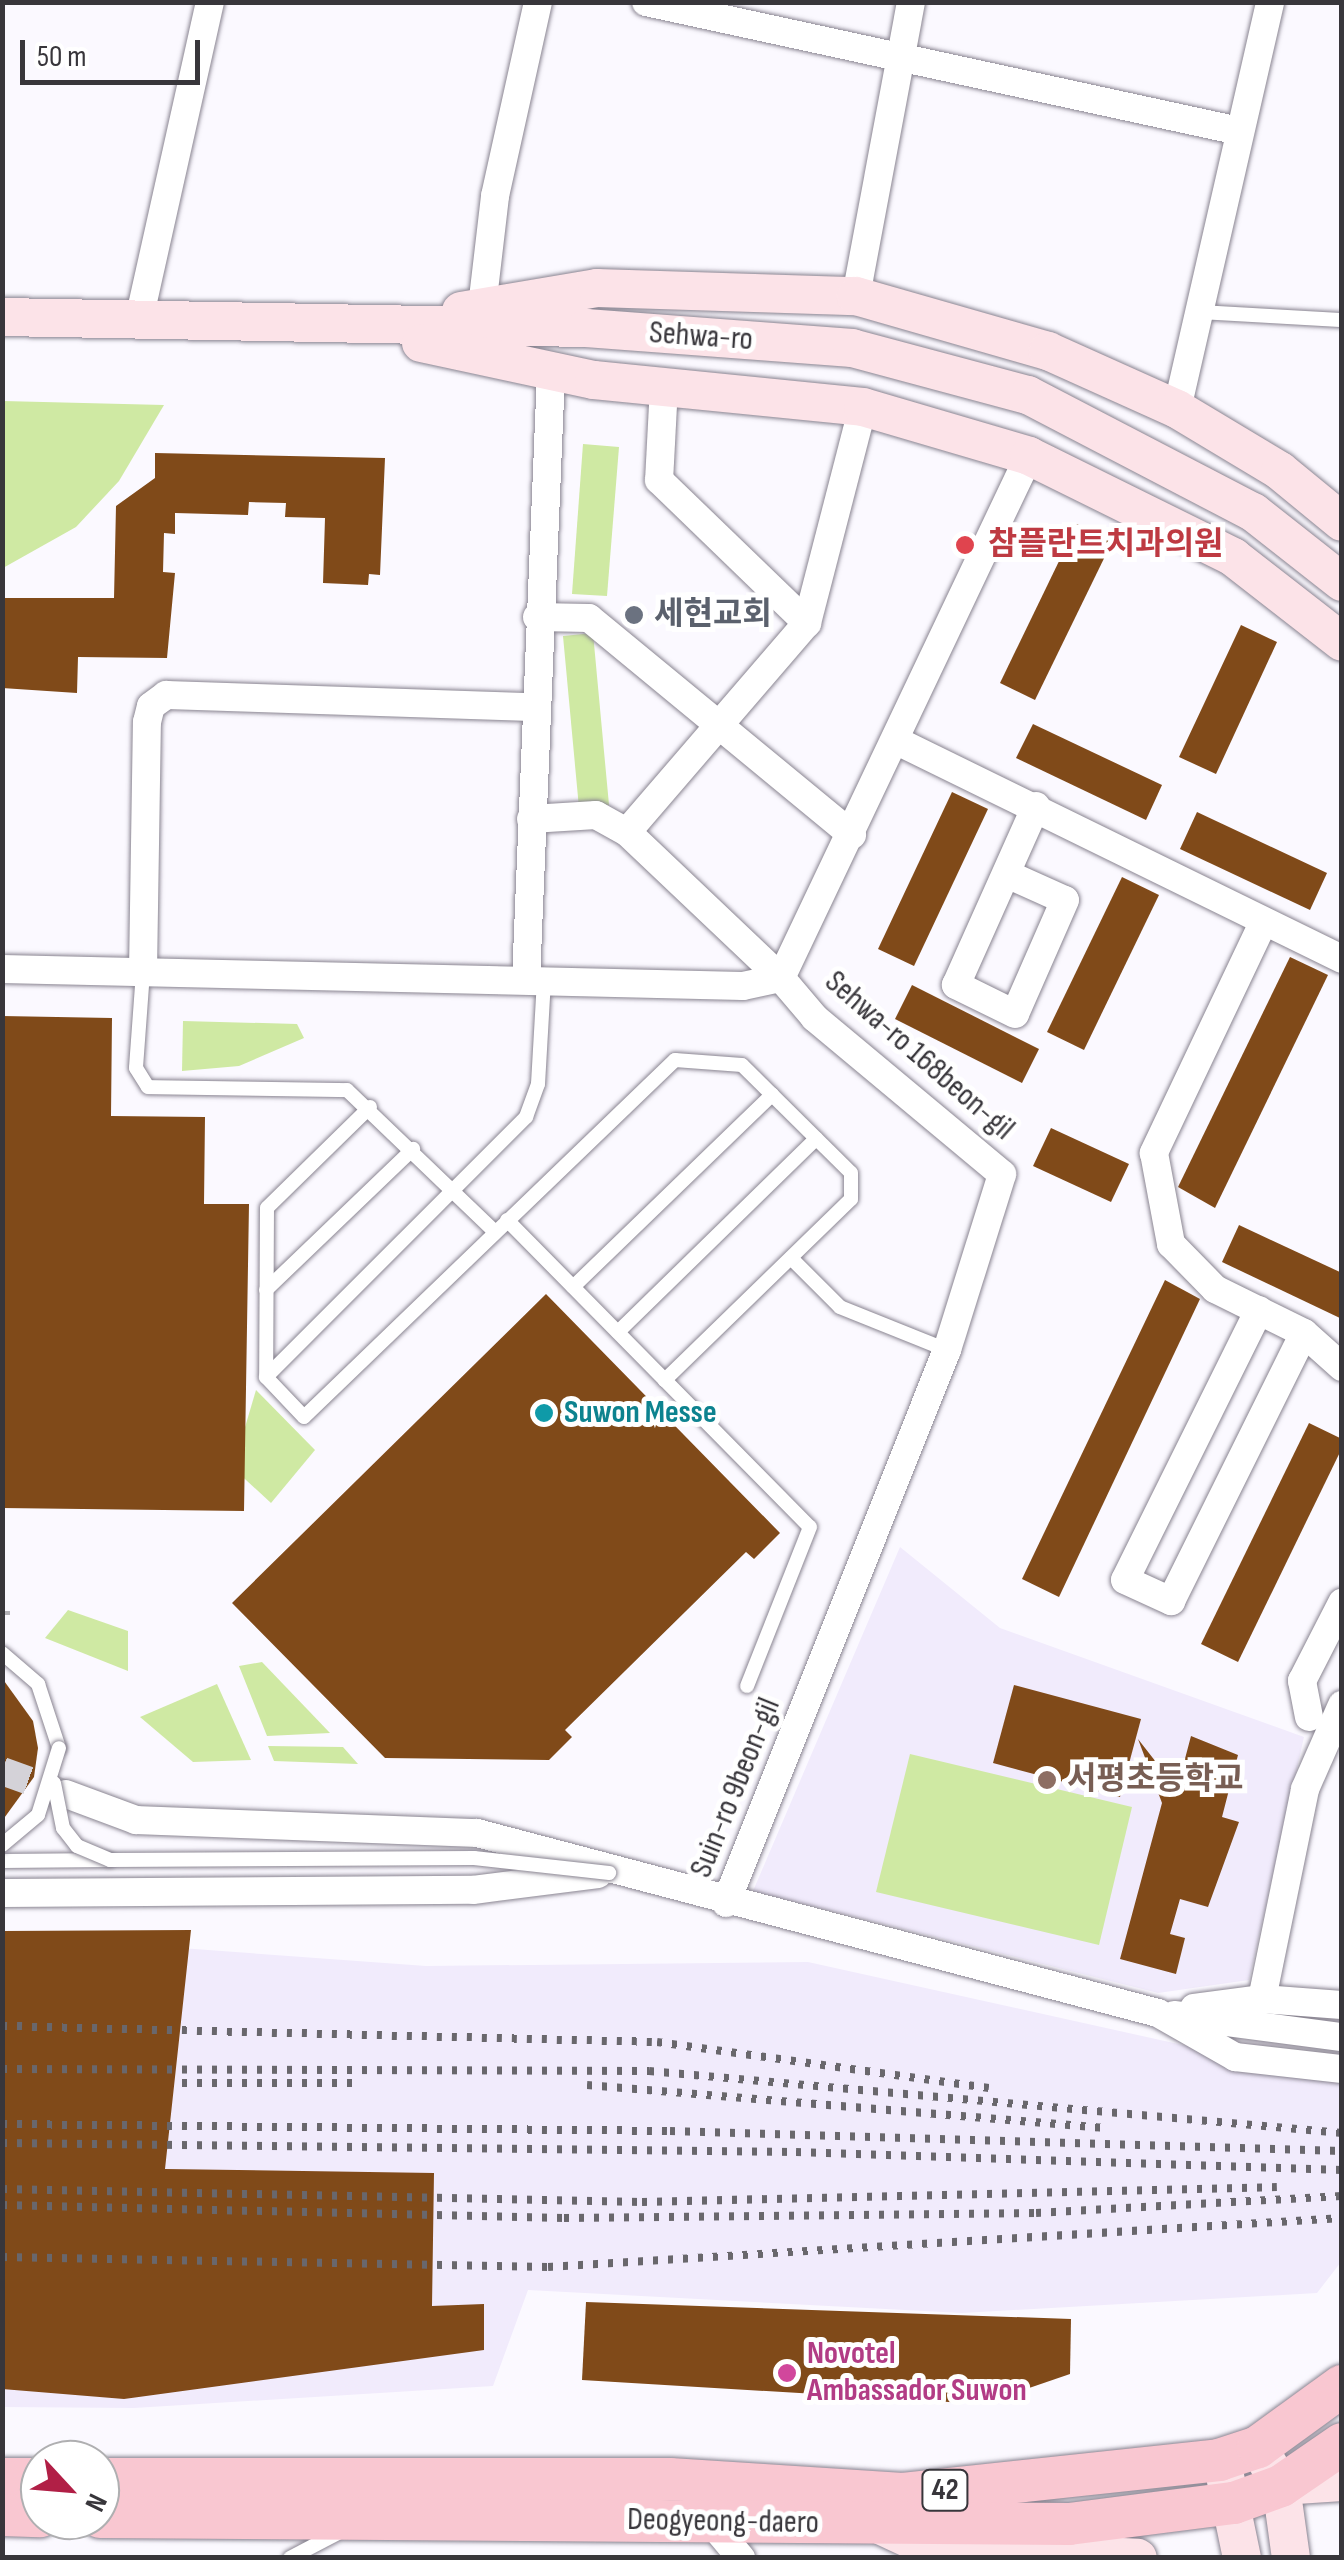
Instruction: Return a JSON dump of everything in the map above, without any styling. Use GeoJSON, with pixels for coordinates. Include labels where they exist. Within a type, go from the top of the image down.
{"type":"FeatureCollection","features":[{"type":"Feature","properties":{"kind":"main road"},"geometry":{"type":"LineString","coordinates":[[356,328],[597,288],[856,296],[1048,350],[1176,409],[1280,471],[1342,522]]}},
{"type":"Feature","properties":{"kind":"main road","name":"Sehwa-ro"},"geometry":{"type":"LineString","coordinates":[[2,317],[138,324],[586,328],[852,348],[1028,395],[1254,512],[1342,582]]}},
{"type":"Feature","properties":{"kind":"main road"},"geometry":{"type":"LineString","coordinates":[[356,328],[551,372],[863,407],[1029,456],[1233,556],[1342,642]]}},
{"type":"Feature","properties":{"kind":"main road","name":"42"},"geometry":{"type":"LineString","coordinates":[[1238,2454],[1323,2426],[1342,2386]]}},
{"type":"Feature","properties":{"kind":"main road","name":"42"},"geometry":{"type":"LineString","coordinates":[[1281,2486],[1342,2444]]}},
{"type":"Feature","properties":{"kind":"main road"},"geometry":{"type":"LineString","coordinates":[[1238,2454],[1281,2486],[1291,2558]]}},
{"type":"Feature","properties":{"kind":"main road"},"geometry":{"type":"LineString","coordinates":[[1238,2454],[1234,2503],[1242,2558]]}},
{"type":"Feature","properties":{"kind":"main road","name":"Deogyeong-daero"},"geometry":{"type":"LineString","coordinates":[[120,2486],[213,2519],[670,2479],[904,2494],[1238,2454]]}},
{"type":"Feature","properties":{"kind":"main road","name":"Deogyeong-daero"},"geometry":{"type":"LineString","coordinates":[[120,2517],[1069,2524],[1234,2503],[1281,2486],[1342,2482]]}},
{"type":"Feature","properties":{"kind":"main road"},"geometry":{"type":"LineString","coordinates":[[880,2525],[929,2548],[1138,2558]]}},
{"type":"Feature","properties":{"kind":"street"},"geometry":{"type":"LineString","coordinates":[[138,324],[210,2]]}},
{"type":"Feature","properties":{"kind":"street"},"geometry":{"type":"LineString","coordinates":[[482,307],[495,196],[538,2]]}},
{"type":"Feature","properties":{"kind":"street"},"geometry":{"type":"LineString","coordinates":[[646,2],[1239,132]]}},
{"type":"Feature","properties":{"kind":"street"},"geometry":{"type":"LineString","coordinates":[[856,296],[912,2]]}},
{"type":"Feature","properties":{"kind":"street"},"geometry":{"type":"LineString","coordinates":[[1176,409],[1270,2]]}},
{"type":"Feature","properties":{"kind":"street"},"geometry":{"type":"LineString","coordinates":[[535,980],[533,707],[551,372]]}},
{"type":"Feature","properties":{"kind":"street"},"geometry":{"type":"LineString","coordinates":[[664,386],[659,480],[807,623]]}},
{"type":"Feature","properties":{"kind":"street"},"geometry":{"type":"LineString","coordinates":[[626,832],[807,623],[863,407]]}},
{"type":"Feature","properties":{"kind":"street","name":"Sehwa-ro 168beon-gil"},"geometry":{"type":"LineString","coordinates":[[886,1509],[947,1350],[1002,1174],[814,1018],[781,978],[1029,456]]}},
{"type":"Feature","properties":{"kind":"street"},"geometry":{"type":"LineString","coordinates":[[537,617],[589,618],[722,722],[852,835]]}},
{"type":"Feature","properties":{"kind":"street"},"geometry":{"type":"LineString","coordinates":[[143,972],[147,722],[150,706],[166,695],[533,707]]}},
{"type":"Feature","properties":{"kind":"street"},"geometry":{"type":"LineString","coordinates":[[896,742],[1036,806],[1342,960]]}},
{"type":"Feature","properties":{"kind":"street"},"geometry":{"type":"LineString","coordinates":[[1008,875],[1065,900],[1015,1014],[956,985],[1036,806]]}},
{"type":"Feature","properties":{"kind":"street"},"geometry":{"type":"LineString","coordinates":[[532,819],[596,815],[626,832],[781,978]]}},
{"type":"Feature","properties":{"kind":"street"},"geometry":{"type":"LineString","coordinates":[[1262,923],[1154,1153],[1171,1244],[1215,1289],[1304,1333],[1342,1368]]}},
{"type":"Feature","properties":{"kind":"street"},"geometry":{"type":"LineString","coordinates":[[2,969],[743,986],[781,978]]}},
{"type":"Feature","properties":{"kind":"street"},"geometry":{"type":"LineString","coordinates":[[1260,1310],[1125,1580],[1171,1600],[1304,1333]]}},
{"type":"Feature","properties":{"kind":"street","name":"Suin-ro 9beon-gil"},"geometry":{"type":"LineString","coordinates":[[886,1509],[726,1904],[1158,2013],[1235,2057],[1342,2069]]}},
{"type":"Feature","properties":{"kind":"street"},"geometry":{"type":"LineString","coordinates":[[1310,1717],[1302,1681],[1342,1602]]}},
{"type":"Feature","properties":{"kind":"street"},"geometry":{"type":"LineString","coordinates":[[1262,2000],[1305,1788],[1342,1705]]}},
{"type":"Feature","properties":{"kind":"street"},"geometry":{"type":"LineString","coordinates":[[60,1789],[136,1820],[477,1833],[726,1904]]}},
{"type":"Feature","properties":{"kind":"street"},"geometry":{"type":"LineString","coordinates":[[473,1890],[491,1854],[477,1833]]}},
{"type":"Feature","properties":{"kind":"street"},"geometry":{"type":"LineString","coordinates":[[2,1893],[473,1890],[609,1872]]}},
{"type":"Feature","properties":{"kind":"street","name":"Suin-ro 9beon-gil"},"geometry":{"type":"LineString","coordinates":[[1158,2013],[1262,2000],[1342,2005]]}},
{"type":"Feature","properties":{"kind":"street"},"geometry":{"type":"LineString","coordinates":[[1158,2013],[1342,2037]]}},
{"type":"Feature","properties":{"kind":"street"},"geometry":{"type":"LineString","coordinates":[[709,2520],[741,2558]]}},
{"type":"Feature","properties":{"kind":"lane"},"geometry":{"type":"LineString","coordinates":[[1198,312],[1342,320]]}},
{"type":"Feature","properties":{"kind":"lane"},"geometry":{"type":"LineString","coordinates":[[143,972],[136,1068],[148,1087],[348,1090],[370,1106],[495,1232]]}},
{"type":"Feature","properties":{"kind":"lane"},"geometry":{"type":"LineString","coordinates":[[266,1377],[526,1117],[538,1084],[535,980]]}},
{"type":"Feature","properties":{"kind":"lane"},"geometry":{"type":"LineString","coordinates":[[370,1106],[267,1208],[266,1377],[304,1417],[675,1060],[742,1065],[850,1173],[851,1199],[666,1380]]}},
{"type":"Feature","properties":{"kind":"lane"},"geometry":{"type":"LineString","coordinates":[[573,1286],[772,1095]]}},
{"type":"Feature","properties":{"kind":"lane"},"geometry":{"type":"LineString","coordinates":[[618,1332],[816,1139]]}},
{"type":"Feature","properties":{"kind":"lane"},"geometry":{"type":"LineString","coordinates":[[266,1290],[412,1149]]}},
{"type":"Feature","properties":{"kind":"lane"},"geometry":{"type":"LineString","coordinates":[[507,1220],[810,1527],[747,1686]]}},
{"type":"Feature","properties":{"kind":"lane"},"geometry":{"type":"LineString","coordinates":[[791,1258],[840,1306],[947,1350]]}},
{"type":"Feature","properties":{"kind":"lane"},"geometry":{"type":"LineString","coordinates":[[2,1654],[38,1684],[54,1714],[64,1828],[78,1846],[110,1860]]}},
{"type":"Feature","properties":{"kind":"lane"},"geometry":{"type":"LineString","coordinates":[[2,1845],[38,1815],[60,1789]]}},
{"type":"Feature","properties":{"kind":"lane"},"geometry":{"type":"LineString","coordinates":[[2,1861],[474,1858],[609,1872]]}},
{"type":"Feature","properties":{"kind":"lane"},"geometry":{"type":"LineString","coordinates":[[290,2558],[376,2518]]}},
{"type":"Feature","properties":{"kind":"path"},"geometry":{"type":"LineString","coordinates":[[2,1613],[11,1613]]}},
{"type":"Feature","properties":{"kind":"shaded area","name":"서평초등학교"},"geometry":{"type":"Polygon","coordinates":[[[900,1547],[1000,1628],[1304,1737],[1249,1980],[1158,1993],[753,1891],[900,1547]]]}},
{"type":"Feature","properties":{"kind":"shaded area"},"geometry":{"type":"Polygon","coordinates":[[[3,1935],[426,1966],[808,1962],[1255,2061],[1341,2070],[1341,2262],[1317,2293],[962,2313],[528,2290],[493,2386],[134,2408],[3,2407],[3,1935]]]}},
{"type":"Feature","properties":{"kind":"green space"},"geometry":{"type":"Polygon","coordinates":[[[3,401],[164,405],[119,481],[76,527],[3,568],[3,401]]]}},
{"type":"Feature","properties":{"kind":"green space"},"geometry":{"type":"Polygon","coordinates":[[[583,444],[619,447],[607,596],[572,594],[583,444]]]}},
{"type":"Feature","properties":{"kind":"green space"},"geometry":{"type":"Polygon","coordinates":[[[593,633],[609,805],[579,808],[563,636],[593,633]]]}},
{"type":"Feature","properties":{"kind":"green space"},"geometry":{"type":"Polygon","coordinates":[[[183,1021],[297,1024],[304,1038],[239,1066],[182,1071],[183,1021]]]}},
{"type":"Feature","properties":{"kind":"green space"},"geometry":{"type":"Polygon","coordinates":[[[256,1390],[315,1450],[271,1503],[233,1468],[256,1390]]]}},
{"type":"Feature","properties":{"kind":"green space"},"geometry":{"type":"Polygon","coordinates":[[[68,1610],[128,1631],[128,1671],[45,1638],[68,1610]]]}},
{"type":"Feature","properties":{"kind":"green space"},"geometry":{"type":"Polygon","coordinates":[[[262,1662],[330,1733],[267,1736],[239,1666],[262,1662]]]}},
{"type":"Feature","properties":{"kind":"green space"},"geometry":{"type":"Polygon","coordinates":[[[217,1684],[251,1760],[193,1762],[140,1717],[217,1684]]]}},
{"type":"Feature","properties":{"kind":"green space"},"geometry":{"type":"Polygon","coordinates":[[[268,1746],[343,1747],[358,1764],[274,1761],[268,1746]]]}},
{"type":"Feature","properties":{"kind":"green space"},"geometry":{"type":"Polygon","coordinates":[[[910,1754],[1132,1807],[1099,1945],[876,1892],[910,1754]]]}},
{"type":"Feature","properties":{"kind":"building"},"geometry":{"type":"Polygon","coordinates":[[[155,453],[385,458],[380,575],[369,574],[368,585],[323,583],[325,518],[285,517],[286,503],[249,502],[248,515],[175,513],[175,534],[164,533],[163,572],[175,573],[167,658],[78,657],[77,693],[2,688],[2,598],[114,598],[116,506],[155,478],[155,453]]]}},
{"type":"Feature","properties":{"kind":"building"},"geometry":{"type":"Polygon","coordinates":[[[1077,524],[1112,542],[1035,700],[1000,683],[1077,524]]]}},
{"type":"Feature","properties":{"kind":"building"},"geometry":{"type":"Polygon","coordinates":[[[1241,625],[1277,642],[1216,774],[1179,757],[1241,625]]]}},
{"type":"Feature","properties":{"kind":"building"},"geometry":{"type":"Polygon","coordinates":[[[1033,724],[1162,785],[1146,820],[1016,758],[1033,724]]]}},
{"type":"Feature","properties":{"kind":"building"},"geometry":{"type":"Polygon","coordinates":[[[952,792],[988,809],[914,966],[878,949],[952,792]]]}},
{"type":"Feature","properties":{"kind":"building"},"geometry":{"type":"Polygon","coordinates":[[[1197,812],[1327,873],[1310,910],[1180,849],[1197,812]]]}},
{"type":"Feature","properties":{"kind":"building"},"geometry":{"type":"Polygon","coordinates":[[[1122,877],[1159,895],[1084,1050],[1047,1032],[1122,877]]]}},
{"type":"Feature","properties":{"kind":"building"},"geometry":{"type":"Polygon","coordinates":[[[1290,957],[1328,975],[1215,1208],[1178,1187],[1290,957]]]}},
{"type":"Feature","properties":{"kind":"building"},"geometry":{"type":"Polygon","coordinates":[[[912,985],[1039,1049],[1022,1083],[895,1019],[912,985]]]}},
{"type":"Feature","properties":{"kind":"building"},"geometry":{"type":"Polygon","coordinates":[[[2,1016],[112,1018],[111,1116],[205,1117],[204,1204],[249,1204],[244,1511],[2,1508],[2,1016]]]}},
{"type":"Feature","properties":{"kind":"building"},"geometry":{"type":"Polygon","coordinates":[[[1051,1128],[1129,1164],[1111,1202],[1033,1166],[1051,1128]]]}},
{"type":"Feature","properties":{"kind":"building"},"geometry":{"type":"Polygon","coordinates":[[[1239,1225],[1342,1273],[1342,1319],[1222,1262],[1239,1225]]]}},
{"type":"Feature","properties":{"kind":"building"},"geometry":{"type":"Polygon","coordinates":[[[1165,1280],[1200,1299],[1059,1597],[1022,1579],[1165,1280]]]}},
{"type":"Feature","properties":{"kind":"building","name":"Suwon Messe"},"geometry":{"type":"Polygon","coordinates":[[[546,1294],[780,1533],[754,1559],[746,1552],[565,1730],[572,1737],[549,1760],[385,1758],[232,1603],[546,1294]]]}},
{"type":"Feature","properties":{"kind":"building"},"geometry":{"type":"Polygon","coordinates":[[[1309,1423],[1342,1439],[1342,1448],[1238,1662],[1201,1644],[1309,1423]]]}},
{"type":"Feature","properties":{"kind":"building"},"geometry":{"type":"Polygon","coordinates":[[[2,1678],[33,1721],[38,1748],[34,1777],[2,1821],[2,1678]]]}},
{"type":"Feature","properties":{"kind":"building"},"geometry":{"type":"Polygon","coordinates":[[[1014,1685],[1141,1719],[1120,1797],[993,1763],[1014,1685]]]}},
{"type":"Feature","properties":{"kind":"building"},"geometry":{"type":"Polygon","coordinates":[[[1191,1736],[1238,1755],[1222,1817],[1239,1822],[1208,1907],[1180,1899],[1170,1934],[1185,1938],[1176,1974],[1120,1959],[1162,1803],[1138,1739],[1177,1789],[1191,1736]]]}},
{"type":"Feature","properties":{"kind":"building"},"geometry":{"type":"Polygon","coordinates":[[[191,1930],[165,2169],[434,2173],[432,2306],[484,2304],[484,2350],[124,2399],[2,2389],[2,1931],[191,1930]]]}},
{"type":"Feature","properties":{"kind":"building","name":"Novotel Ambassador Suwon"},"geometry":{"type":"Polygon","coordinates":[[[586,2302],[1071,2319],[1070,2374],[982,2404],[582,2380],[586,2302]]]}},
{"type":"Feature","properties":{"kind":"tunnel"},"geometry":{"type":"LineString","coordinates":[[2,1771],[66,1794]]}},
{"type":"Feature","properties":{"kind":"railway"},"geometry":{"type":"LineString","coordinates":[[2,2026],[657,2042],[989,2088]]}},
{"type":"Feature","properties":{"kind":"railway"},"geometry":{"type":"LineString","coordinates":[[2,2069],[649,2071],[1342,2133]]}},
{"type":"Feature","properties":{"kind":"railway"},"geometry":{"type":"LineString","coordinates":[[182,2083],[357,2083]]}},
{"type":"Feature","properties":{"kind":"railway"},"geometry":{"type":"LineString","coordinates":[[587,2085],[1106,2128]]}},
{"type":"Feature","properties":{"kind":"railway"},"geometry":{"type":"LineString","coordinates":[[2,2124],[670,2131],[1342,2151]]}},
{"type":"Feature","properties":{"kind":"railway"},"geometry":{"type":"LineString","coordinates":[[2,2143],[796,2152],[1342,2170]]}},
{"type":"Feature","properties":{"kind":"railway"},"geometry":{"type":"LineString","coordinates":[[2,2189],[642,2202],[1277,2187]]}},
{"type":"Feature","properties":{"kind":"railway"},"geometry":{"type":"LineString","coordinates":[[2,2205],[564,2218],[1036,2213],[1342,2196]]}},
{"type":"Feature","properties":{"kind":"railway"},"geometry":{"type":"LineString","coordinates":[[2,2257],[548,2267],[1342,2218]]}},
{"type":"Feature","properties":{"kind":"place","name":"참플란트치과의원"},"geometry":{"type":"Point","coordinates":[965,545]}},
{"type":"Feature","properties":{"kind":"place","name":"세현교회"},"geometry":{"type":"Point","coordinates":[634,615]}},
{"type":"Feature","properties":{"kind":"place","name":"Suwon Messe"},"geometry":{"type":"Point","coordinates":[544,1413]}},
{"type":"Feature","properties":{"kind":"place","name":"서평초등학교"},"geometry":{"type":"Point","coordinates":[1047,1780]}},
{"type":"Feature","properties":{"kind":"place","name":"Novotel Ambassador Suwon"},"geometry":{"type":"Point","coordinates":[787,2373]}}]}
